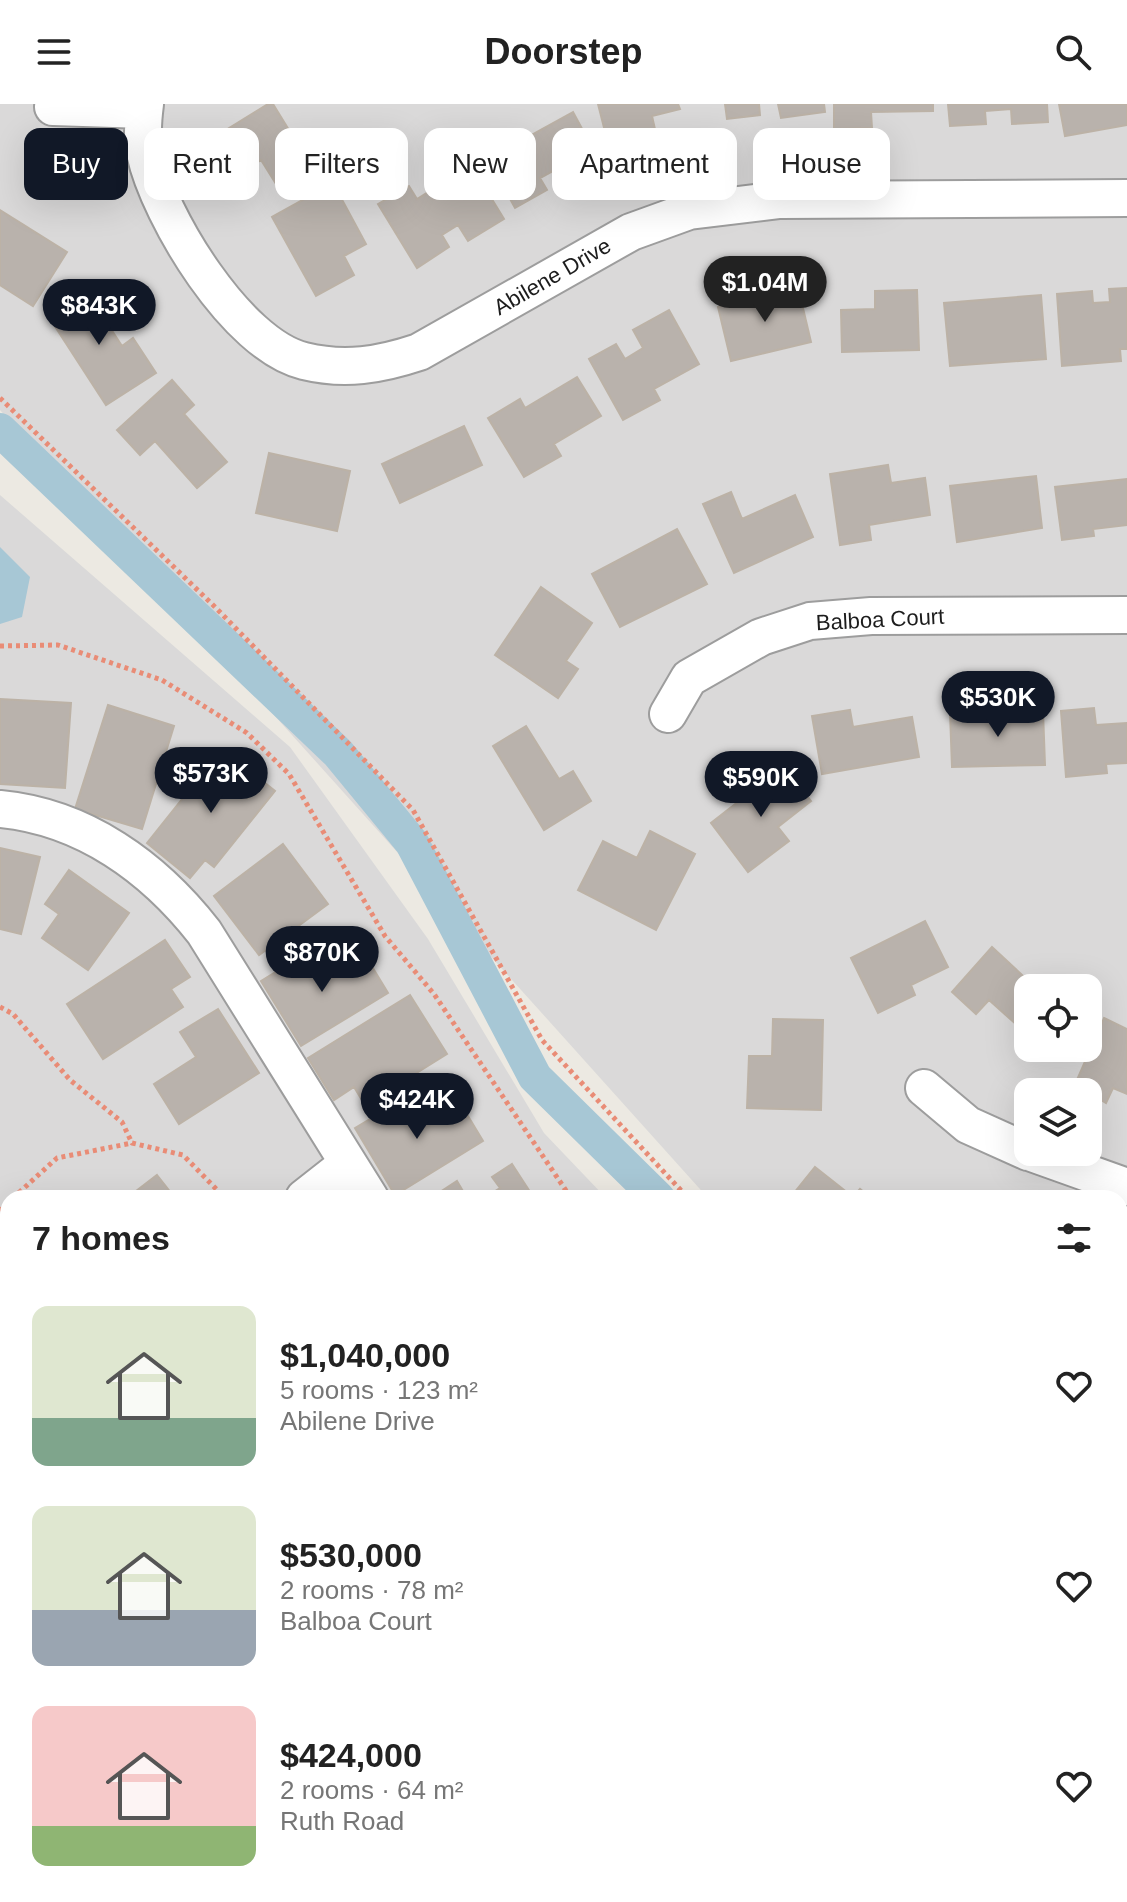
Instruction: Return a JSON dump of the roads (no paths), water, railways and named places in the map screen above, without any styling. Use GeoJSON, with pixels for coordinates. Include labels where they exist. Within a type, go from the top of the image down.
{"type":"FeatureCollection","features":[{"type":"Feature","properties":{"kind":"street"},"geometry":{"type":"LineString","coordinates":[[53,107],[145,107]]}},
{"type":"Feature","properties":{"kind":"street","name":"Abilene Drive"},"geometry":{"type":"LineString","coordinates":[[145,107],[144,150],[152,178],[164,206],[234,316],[268,344],[302,361],[348,367],[381,365],[419,352],[631,232],[689,211],[780,200],[1127,198]]}},
{"type":"Feature","properties":{"kind":"street","name":"Balboa Court"},"geometry":{"type":"LineString","coordinates":[[668,714],[689,678],[761,637],[810,621],[871,616],[1127,615]]}},
{"type":"Feature","properties":{"kind":"street"},"geometry":{"type":"LineString","coordinates":[[0,809],[66,825],[117,849],[179,900],[204,932],[364,1190]]}},
{"type":"Feature","properties":{"kind":"street"},"geometry":{"type":"LineString","coordinates":[[924,1088],[968,1125],[1014,1146]]}},
{"type":"Feature","properties":{"kind":"street"},"geometry":{"type":"LineString","coordinates":[[314,1190],[346,1165]]}},
{"type":"Feature","properties":{"kind":"street"},"geometry":{"type":"LineString","coordinates":[[1068,1166],[1127,1187]]}},
{"type":"Feature","properties":{"kind":"water"},"geometry":{"type":"Polygon","coordinates":[[[0,547],[30,577],[22,617],[0,624],[0,547]]]}},
{"type":"Feature","properties":{"kind":"waterway"},"geometry":{"type":"LineString","coordinates":[[0,430],[338,753],[412,843],[535,1077],[650,1190]]}}]}
